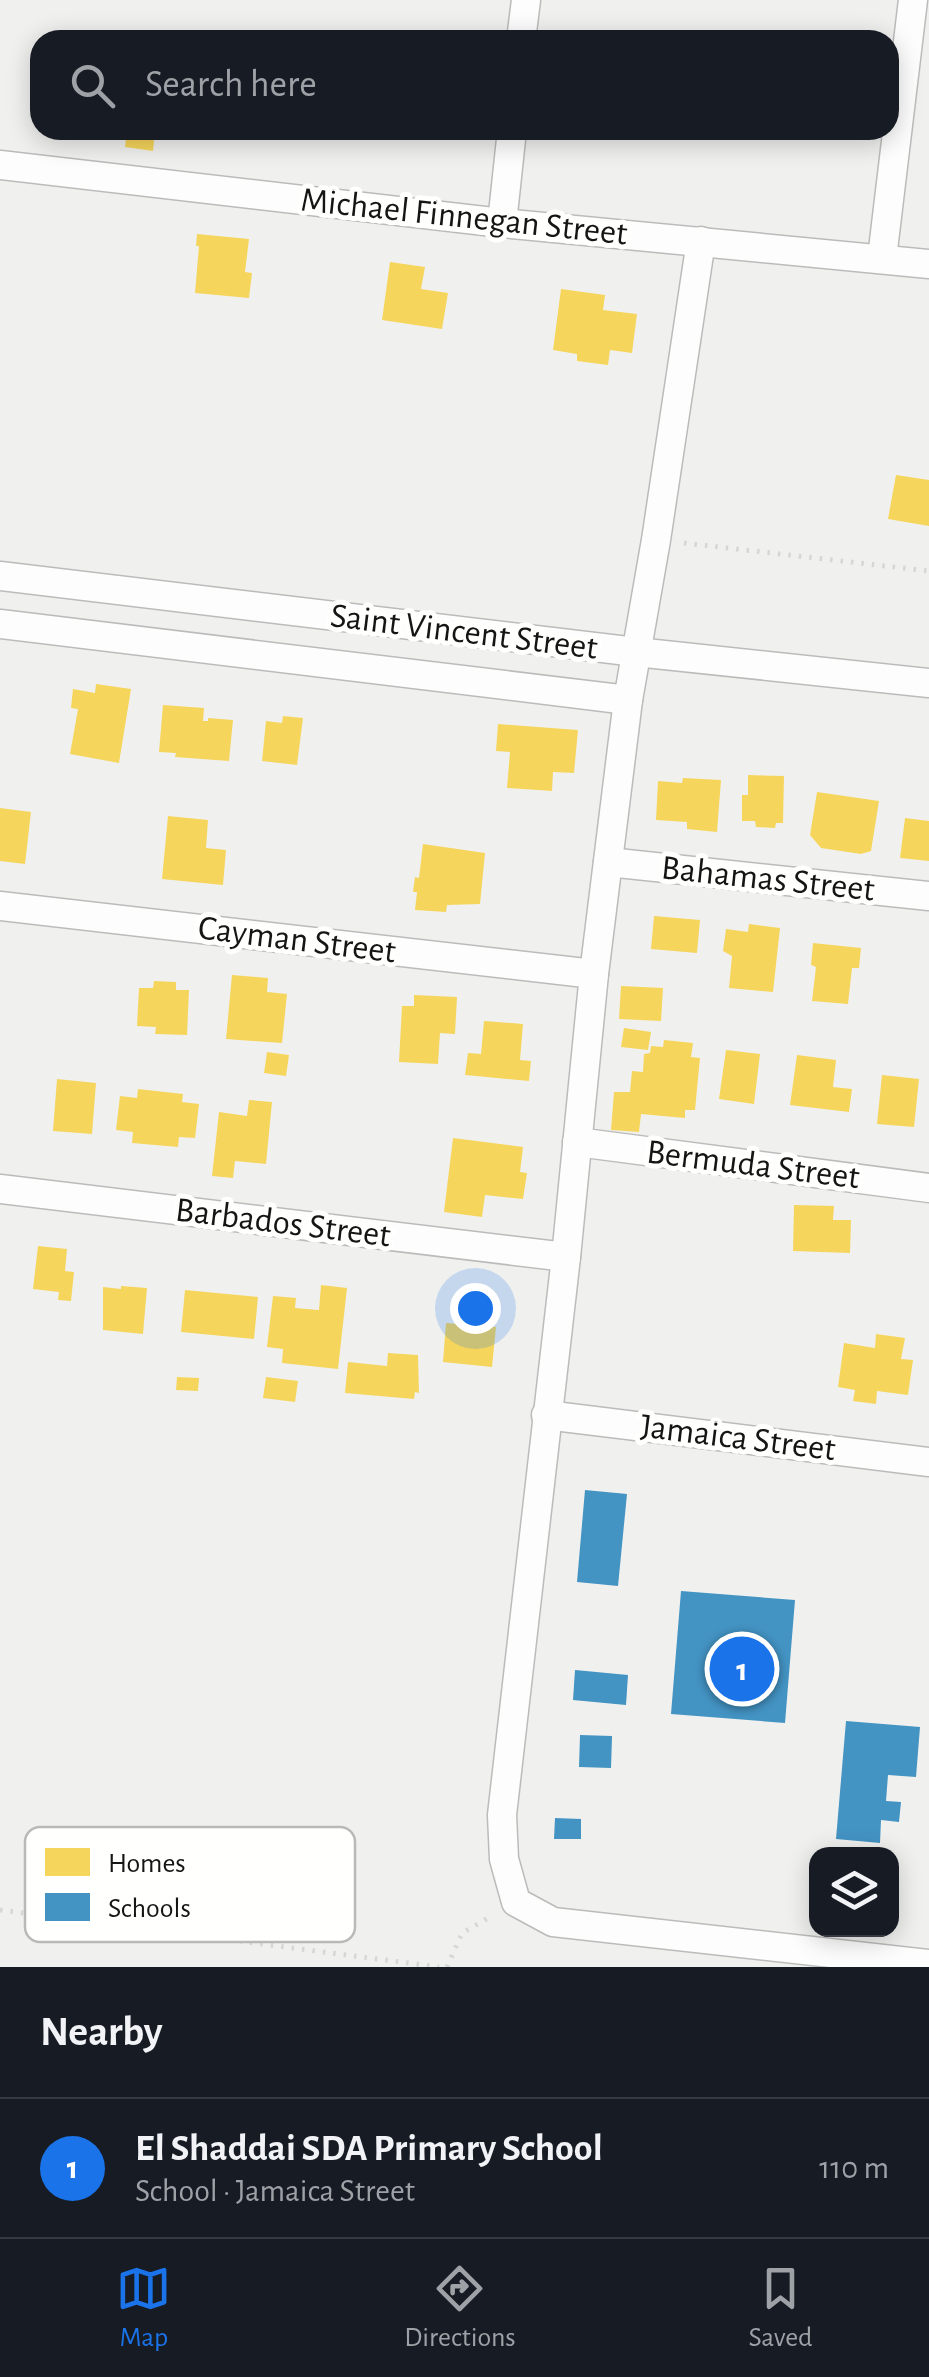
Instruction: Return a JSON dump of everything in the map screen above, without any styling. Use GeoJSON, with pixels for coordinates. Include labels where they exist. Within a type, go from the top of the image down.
{"type":"FeatureCollection","features":[{"type":"Feature","properties":{"kind":"street"},"geometry":{"type":"LineString","coordinates":[[523,30],[526,0]]}},
{"type":"Feature","properties":{"kind":"street"},"geometry":{"type":"LineString","coordinates":[[899,117],[913,0]]}},
{"type":"Feature","properties":{"kind":"street"},"geometry":{"type":"LineString","coordinates":[[502,223],[511,140]]}},
{"type":"Feature","properties":{"kind":"street"},"geometry":{"type":"LineString","coordinates":[[882,258],[896,140]]}},
{"type":"Feature","properties":{"kind":"street","name":"Michael Finnegan Street"},"geometry":{"type":"LineString","coordinates":[[0,165],[502,223],[929,264]]}},
{"type":"Feature","properties":{"kind":"street"},"geometry":{"type":"LineString","coordinates":[[702,241],[628,700],[594,974],[502,1815],[504,1859],[516,1902],[553,1922],[929,1964]]}},
{"type":"Feature","properties":{"kind":"street","name":"Saint Vincent Street"},"geometry":{"type":"LineString","coordinates":[[0,576],[929,683]]}},
{"type":"Feature","properties":{"kind":"street","name":"Saint Vincent Street"},"geometry":{"type":"LineString","coordinates":[[0,624],[628,700]]}},
{"type":"Feature","properties":{"kind":"street","name":"Bahamas Street"},"geometry":{"type":"LineString","coordinates":[[608,862],[929,896]]}},
{"type":"Feature","properties":{"kind":"street","name":"Cayman Street"},"geometry":{"type":"LineString","coordinates":[[0,906],[594,974]]}},
{"type":"Feature","properties":{"kind":"street","name":"Bermuda Street"},"geometry":{"type":"LineString","coordinates":[[576,1142],[929,1188]]}},
{"type":"Feature","properties":{"kind":"street","name":"Barbados Street"},"geometry":{"type":"LineString","coordinates":[[0,1188],[566,1257]]}},
{"type":"Feature","properties":{"kind":"street","name":"Jamaica Street"},"geometry":{"type":"LineString","coordinates":[[546,1415],[929,1462]]}},
{"type":"Feature","properties":{"kind":"path"},"geometry":{"type":"LineString","coordinates":[[656,540],[929,571]]}},
{"type":"Feature","properties":{"kind":"path"},"geometry":{"type":"LineString","coordinates":[[249,1942],[443,1967],[462,1932],[516,1902]]}},
{"type":"Feature","properties":{"kind":"path"},"geometry":{"type":"LineString","coordinates":[[0,1910],[25,1913]]}},
{"type":"Feature","properties":{"kind":"building: Homes"},"geometry":{"type":"Polygon","coordinates":[[[126,140],[154,140],[153,151],[125,147],[126,140]]]}},
{"type":"Feature","properties":{"kind":"building: Homes"},"geometry":{"type":"Polygon","coordinates":[[[197,234],[249,239],[245,272],[252,273],[249,298],[195,293],[197,234]]]}},
{"type":"Feature","properties":{"kind":"building: Homes"},"geometry":{"type":"Polygon","coordinates":[[[390,262],[425,267],[421,289],[448,293],[442,329],[382,320],[390,262]]]}},
{"type":"Feature","properties":{"kind":"building: Homes"},"geometry":{"type":"Polygon","coordinates":[[[561,289],[605,295],[603,310],[637,314],[632,353],[610,350],[608,365],[577,361],[577,354],[553,350],[561,289]]]}},
{"type":"Feature","properties":{"kind":"building: Homes"},"geometry":{"type":"Polygon","coordinates":[[[896,475],[929,480],[929,526],[888,519],[896,475]]]}},
{"type":"Feature","properties":{"kind":"building: Homes"},"geometry":{"type":"Polygon","coordinates":[[[96,684],[131,689],[119,763],[70,754],[78,709],[71,708],[73,689],[95,693],[96,684]]]}},
{"type":"Feature","properties":{"kind":"building: Homes"},"geometry":{"type":"Polygon","coordinates":[[[163,705],[204,708],[203,721],[233,720],[229,761],[159,752],[163,705]]]}},
{"type":"Feature","properties":{"kind":"building: Homes"},"geometry":{"type":"Polygon","coordinates":[[[283,716],[303,718],[297,765],[262,761],[266,721],[282,723],[283,716]]]}},
{"type":"Feature","properties":{"kind":"building: Homes"},"geometry":{"type":"Polygon","coordinates":[[[498,724],[578,730],[574,773],[553,772],[552,791],[507,788],[510,752],[496,751],[498,724]]]}},
{"type":"Feature","properties":{"kind":"building: Homes"},"geometry":{"type":"Polygon","coordinates":[[[748,775],[784,776],[783,823],[776,823],[775,828],[742,821],[742,795],[748,795],[748,775]]]}},
{"type":"Feature","properties":{"kind":"building: Homes"},"geometry":{"type":"Polygon","coordinates":[[[683,778],[721,780],[717,832],[687,829],[687,822],[656,820],[658,781],[682,783],[683,778]]]}},
{"type":"Feature","properties":{"kind":"building: Homes"},"geometry":{"type":"Polygon","coordinates":[[[817,792],[879,801],[871,851],[861,854],[821,848],[810,835],[817,792]]]}},
{"type":"Feature","properties":{"kind":"building: Homes"},"geometry":{"type":"Polygon","coordinates":[[[0,808],[31,812],[25,864],[0,861],[0,808]]]}},
{"type":"Feature","properties":{"kind":"building: Homes"},"geometry":{"type":"Polygon","coordinates":[[[168,816],[208,820],[206,848],[226,850],[223,885],[162,879],[168,816]]]}},
{"type":"Feature","properties":{"kind":"building: Homes"},"geometry":{"type":"Polygon","coordinates":[[[905,818],[929,821],[929,861],[900,858],[905,818]]]}},
{"type":"Feature","properties":{"kind":"building: Homes"},"geometry":{"type":"Polygon","coordinates":[[[423,844],[485,853],[480,904],[447,905],[446,912],[415,910],[417,892],[413,892],[415,877],[419,878],[423,844]]]}},
{"type":"Feature","properties":{"kind":"building: Homes"},"geometry":{"type":"Polygon","coordinates":[[[654,916],[700,920],[697,953],[651,949],[654,916]]]}},
{"type":"Feature","properties":{"kind":"building: Homes"},"geometry":{"type":"Polygon","coordinates":[[[749,924],[780,928],[773,992],[729,988],[732,956],[723,951],[726,929],[748,932],[749,924]]]}},
{"type":"Feature","properties":{"kind":"building: Homes"},"geometry":{"type":"Polygon","coordinates":[[[813,943],[861,948],[859,968],[852,968],[848,1004],[812,1001],[816,967],[811,965],[813,943]]]}},
{"type":"Feature","properties":{"kind":"building: Homes"},"geometry":{"type":"Polygon","coordinates":[[[232,975],[268,978],[267,992],[287,994],[282,1043],[226,1039],[232,975]]]}},
{"type":"Feature","properties":{"kind":"building: Homes"},"geometry":{"type":"Polygon","coordinates":[[[154,981],[176,982],[176,990],[189,990],[187,1035],[155,1034],[156,1027],[137,1026],[139,988],[153,988],[154,981]]]}},
{"type":"Feature","properties":{"kind":"building: Homes"},"geometry":{"type":"Polygon","coordinates":[[[621,986],[663,988],[661,1021],[619,1019],[621,986]]]}},
{"type":"Feature","properties":{"kind":"building: Homes"},"geometry":{"type":"Polygon","coordinates":[[[414,995],[457,997],[455,1034],[440,1033],[438,1064],[399,1062],[402,1006],[414,1006],[414,995]]]}},
{"type":"Feature","properties":{"kind":"building: Homes"},"geometry":{"type":"Polygon","coordinates":[[[484,1021],[523,1024],[520,1060],[531,1061],[529,1081],[465,1075],[468,1053],[481,1054],[484,1021]]]}},
{"type":"Feature","properties":{"kind":"building: Homes"},"geometry":{"type":"Polygon","coordinates":[[[624,1028],[651,1032],[648,1050],[621,1047],[624,1028]]]}},
{"type":"Feature","properties":{"kind":"building: Homes"},"geometry":{"type":"Polygon","coordinates":[[[664,1040],[693,1043],[691,1057],[700,1058],[695,1110],[685,1110],[685,1118],[641,1114],[639,1132],[611,1130],[614,1092],[630,1092],[632,1071],[643,1072],[644,1054],[650,1053],[651,1046],[663,1047],[664,1040]]]}},
{"type":"Feature","properties":{"kind":"building: Homes"},"geometry":{"type":"Polygon","coordinates":[[[726,1050],[760,1054],[754,1104],[719,1099],[726,1050]]]}},
{"type":"Feature","properties":{"kind":"building: Homes"},"geometry":{"type":"Polygon","coordinates":[[[267,1052],[289,1055],[286,1076],[264,1073],[267,1052]]]}},
{"type":"Feature","properties":{"kind":"building: Homes"},"geometry":{"type":"Polygon","coordinates":[[[797,1055],[836,1060],[833,1087],[852,1089],[849,1112],[790,1105],[797,1055]]]}},
{"type":"Feature","properties":{"kind":"building: Homes"},"geometry":{"type":"Polygon","coordinates":[[[882,1075],[919,1079],[914,1127],[877,1124],[882,1075]]]}},
{"type":"Feature","properties":{"kind":"building: Homes"},"geometry":{"type":"Polygon","coordinates":[[[57,1079],[96,1083],[92,1134],[53,1131],[57,1079]]]}},
{"type":"Feature","properties":{"kind":"building: Homes"},"geometry":{"type":"Polygon","coordinates":[[[138,1089],[183,1094],[182,1102],[199,1104],[195,1138],[179,1137],[178,1147],[132,1143],[133,1132],[116,1130],[120,1096],[137,1098],[138,1089]]]}},
{"type":"Feature","properties":{"kind":"building: Homes"},"geometry":{"type":"Polygon","coordinates":[[[249,1100],[272,1102],[266,1164],[235,1161],[233,1178],[212,1176],[219,1112],[247,1116],[249,1100]]]}},
{"type":"Feature","properties":{"kind":"building: Homes"},"geometry":{"type":"Polygon","coordinates":[[[453,1138],[523,1147],[520,1172],[527,1173],[523,1199],[485,1195],[482,1217],[444,1212],[453,1138]]]}},
{"type":"Feature","properties":{"kind":"building: Homes"},"geometry":{"type":"Polygon","coordinates":[[[794,1205],[834,1206],[833,1220],[851,1220],[850,1253],[793,1251],[794,1205]]]}},
{"type":"Feature","properties":{"kind":"building: Homes"},"geometry":{"type":"Polygon","coordinates":[[[38,1246],[67,1249],[65,1271],[74,1272],[71,1301],[58,1300],[59,1292],[33,1289],[38,1246]]]}},
{"type":"Feature","properties":{"kind":"building: Homes"},"geometry":{"type":"Polygon","coordinates":[[[321,1285],[347,1288],[338,1369],[282,1363],[283,1349],[267,1347],[273,1296],[296,1298],[295,1308],[319,1310],[321,1285]]]}},
{"type":"Feature","properties":{"kind":"building: Homes"},"geometry":{"type":"Polygon","coordinates":[[[103,1287],[147,1288],[143,1334],[103,1330],[103,1287]]]}},
{"type":"Feature","properties":{"kind":"building: Homes"},"geometry":{"type":"Polygon","coordinates":[[[185,1290],[258,1297],[254,1339],[181,1332],[185,1290]]]}},
{"type":"Feature","properties":{"kind":"building: Homes"},"geometry":{"type":"Polygon","coordinates":[[[446,1323],[496,1327],[492,1367],[443,1362],[446,1323]]]}},
{"type":"Feature","properties":{"kind":"building: Homes"},"geometry":{"type":"Polygon","coordinates":[[[876,1334],[905,1338],[901,1359],[913,1360],[908,1395],[877,1391],[876,1404],[853,1401],[855,1390],[838,1387],[844,1343],[875,1348],[876,1334]]]}},
{"type":"Feature","properties":{"kind":"building: Homes"},"geometry":{"type":"Polygon","coordinates":[[[388,1353],[418,1355],[419,1393],[415,1392],[414,1399],[345,1393],[348,1362],[387,1366],[388,1353]]]}},
{"type":"Feature","properties":{"kind":"building: Homes"},"geometry":{"type":"Polygon","coordinates":[[[177,1377],[199,1378],[198,1391],[176,1390],[177,1377]]]}},
{"type":"Feature","properties":{"kind":"building: Homes"},"geometry":{"type":"Polygon","coordinates":[[[266,1377],[298,1381],[295,1402],[263,1398],[266,1377]]]}},
{"type":"Feature","properties":{"kind":"building: Schools"},"geometry":{"type":"Polygon","coordinates":[[[585,1490],[627,1494],[618,1586],[577,1582],[585,1490]]]}},
{"type":"Feature","properties":{"kind":"building: Schools"},"geometry":{"type":"Polygon","coordinates":[[[681,1591],[795,1600],[785,1723],[671,1714],[681,1591]]]}},
{"type":"Feature","properties":{"kind":"building: Schools"},"geometry":{"type":"Polygon","coordinates":[[[575,1670],[628,1675],[626,1705],[573,1700],[575,1670]]]}},
{"type":"Feature","properties":{"kind":"building: Schools"},"geometry":{"type":"Polygon","coordinates":[[[846,1721],[920,1727],[916,1777],[888,1775],[886,1801],[901,1802],[899,1822],[881,1820],[880,1843],[836,1839],[846,1721]]]}},
{"type":"Feature","properties":{"kind":"building: Schools"},"geometry":{"type":"Polygon","coordinates":[[[580,1735],[612,1736],[611,1768],[579,1767],[580,1735]]]}},
{"type":"Feature","properties":{"kind":"building: Schools"},"geometry":{"type":"Polygon","coordinates":[[[555,1818],[581,1819],[581,1839],[554,1839],[555,1818]]]}},
{"type":"Feature","properties":{"kind":"place","name":"El Shaddai SDA Primary School"},"geometry":{"type":"Point","coordinates":[742,1669]}}]}
